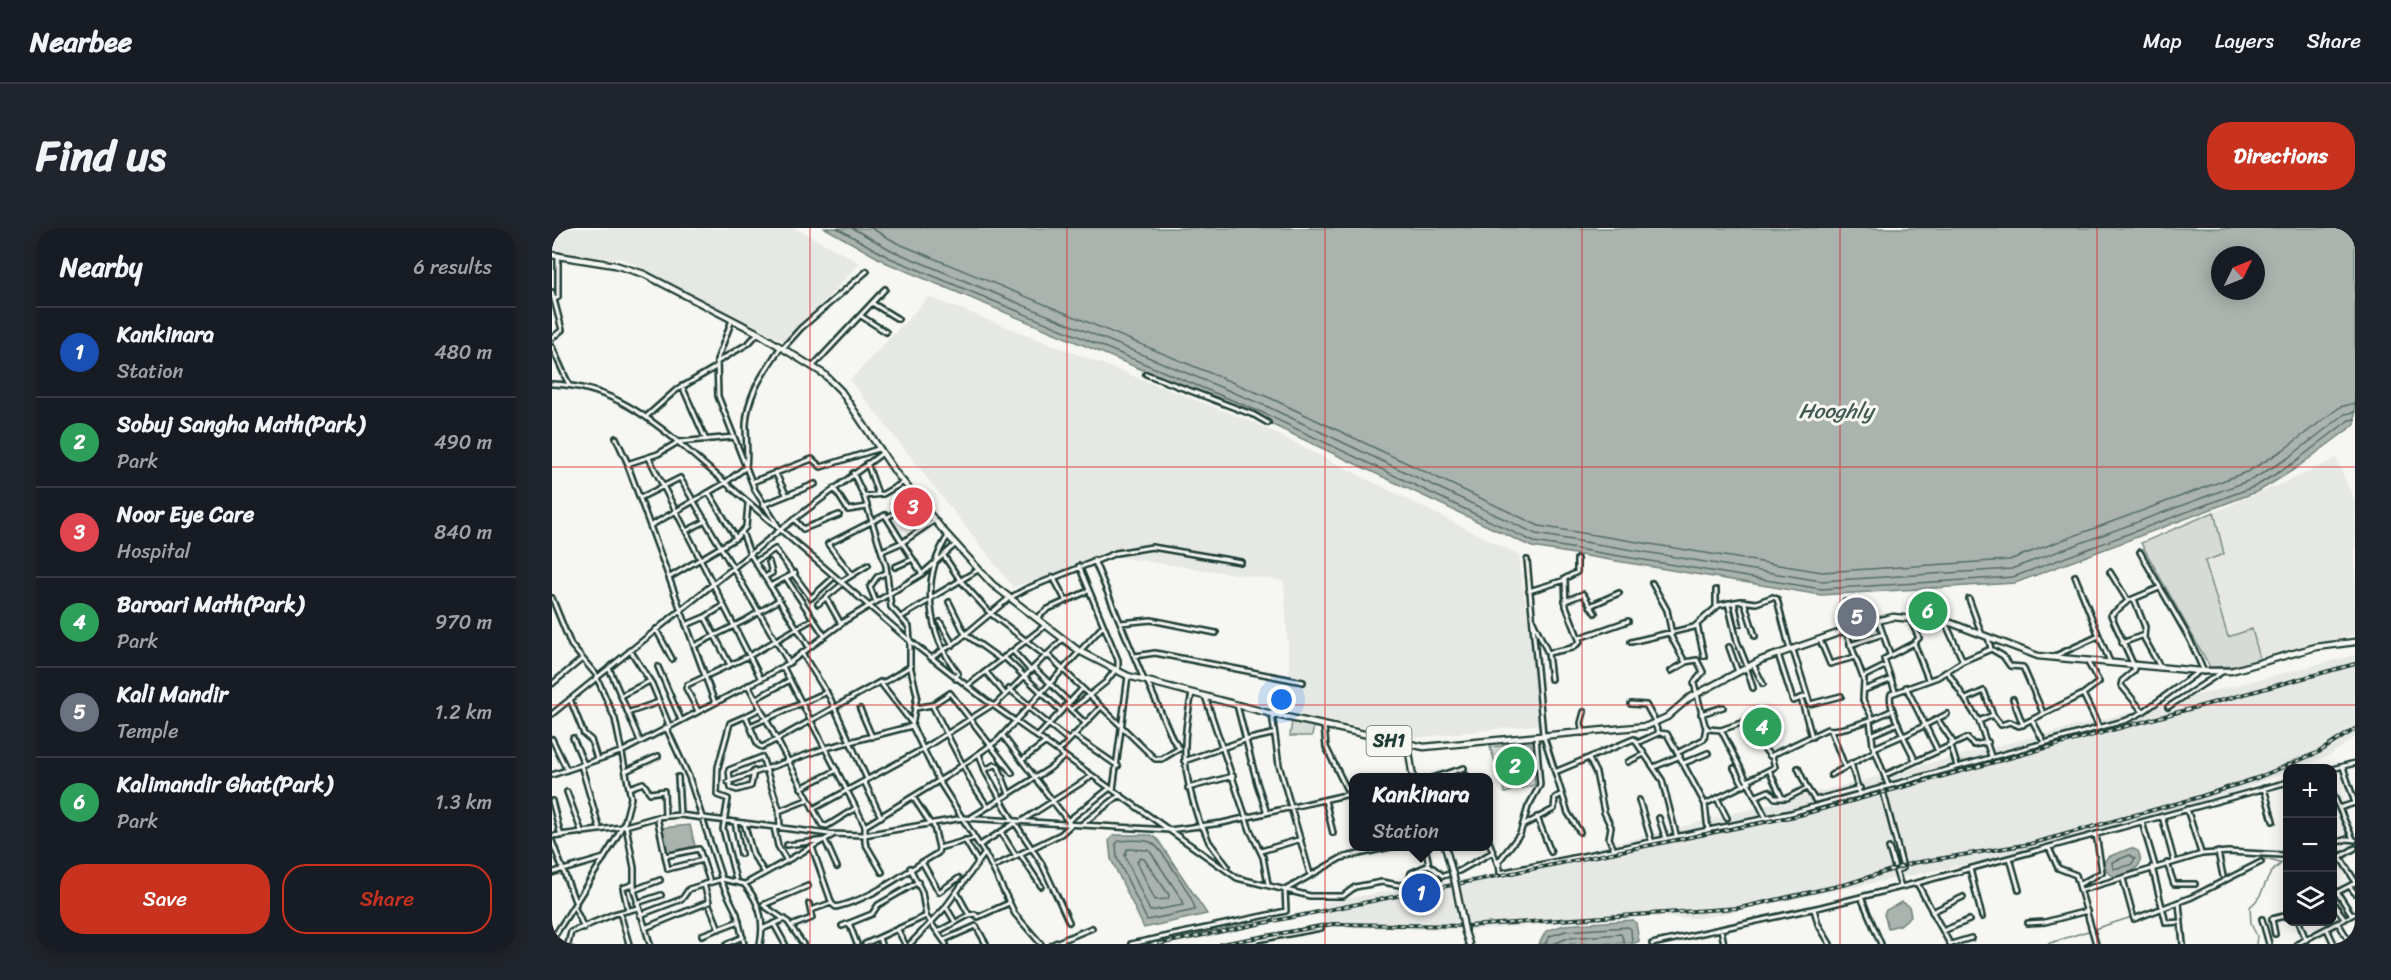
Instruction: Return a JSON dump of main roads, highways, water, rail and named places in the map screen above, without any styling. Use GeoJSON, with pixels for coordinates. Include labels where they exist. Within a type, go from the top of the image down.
{"type":"FeatureCollection","features":[{"type":"Feature","properties":{"kind":"main road","name":"SH1"},"geometry":{"type":"LineString","coordinates":[[555,255],[633,269],[758,333],[813,366],[841,391],[880,451],[934,520],[978,570],[1008,599],[1079,651],[1128,676],[1272,714],[1408,745],[1442,747],[1543,734],[1632,729],[1655,723],[1696,694],[1749,666],[1878,620],[1909,617],[1945,622],[2028,654],[2050,658],[2222,672],[2316,647],[2355,642]]}},
{"type":"Feature","properties":{"kind":"main road"},"geometry":{"type":"LineString","coordinates":[[1408,745],[1412,773]]}},
{"type":"Feature","properties":{"kind":"main road"},"geometry":{"type":"LineString","coordinates":[[1446,851],[1469,944]]}},
{"type":"Feature","properties":{"kind":"water","name":"Hooghly"},"geometry":{"type":"Polygon","coordinates":[[[825,228],[2355,228],[2355,424],[2295,469],[2259,491],[2015,583],[1821,595],[1532,547],[1260,419],[887,263],[825,228]]]}},
{"type":"Feature","properties":{"kind":"water"},"geometry":{"type":"Polygon","coordinates":[[[690,825],[695,846],[667,853],[661,828],[690,825]]]}},
{"type":"Feature","properties":{"kind":"water"},"geometry":{"type":"Polygon","coordinates":[[[1114,835],[1151,835],[1158,840],[1207,914],[1144,928],[1111,859],[1109,840],[1114,835]]]}},
{"type":"Feature","properties":{"kind":"water"},"geometry":{"type":"Polygon","coordinates":[[[2131,848],[2138,851],[2140,862],[2138,866],[2116,877],[2109,874],[2103,863],[2108,857],[2131,848]]]}},
{"type":"Feature","properties":{"kind":"water"},"geometry":{"type":"Polygon","coordinates":[[[1902,902],[1909,906],[1911,916],[1900,925],[1888,928],[1884,914],[1886,910],[1902,902]]]}},
{"type":"Feature","properties":{"kind":"water"},"geometry":{"type":"Polygon","coordinates":[[[1633,920],[1636,923],[1639,941],[1635,943],[1539,944],[1546,931],[1564,925],[1633,920]]]}},
{"type":"Feature","properties":{"kind":"waterway"},"geometry":{"type":"LineString","coordinates":[[2240,871],[2266,859],[2280,863]]}},
{"type":"Feature","properties":{"kind":"waterway"},"geometry":{"type":"LineString","coordinates":[[2256,944],[2257,936],[2251,924],[2250,907],[2260,895],[2273,871],[2283,862]]}},
{"type":"Feature","properties":{"kind":"waterway"},"geometry":{"type":"LineString","coordinates":[[2175,902],[2204,889]]}},
{"type":"Feature","properties":{"kind":"waterway"},"geometry":{"type":"LineString","coordinates":[[2047,944],[2154,910]]}},
{"type":"Feature","properties":{"kind":"railway"},"geometry":{"type":"LineString","coordinates":[[1159,944],[1800,815],[2355,664]]}},
{"type":"Feature","properties":{"kind":"railway"},"geometry":{"type":"LineString","coordinates":[[1221,944],[1333,924],[1467,926],[1739,908],[1847,884],[1913,863],[2030,844],[2193,799],[2257,778],[2319,752],[2355,729]]}},
{"type":"Feature","properties":{"kind":"place","name":"Noor Eye Care"},"geometry":{"type":"Point","coordinates":[913,507]}},
{"type":"Feature","properties":{"kind":"place","name":"Kalimandir Ghat(Park)"},"geometry":{"type":"Point","coordinates":[1928,611]}},
{"type":"Feature","properties":{"kind":"place","name":"Kali Mandir"},"geometry":{"type":"Point","coordinates":[1857,617]}},
{"type":"Feature","properties":{"kind":"place","name":"Baroari Math(Park)"},"geometry":{"type":"Point","coordinates":[1762,727]}},
{"type":"Feature","properties":{"kind":"place","name":"Sobuj Sangha Math(Park)"},"geometry":{"type":"Point","coordinates":[1515,766]}},
{"type":"Feature","properties":{"kind":"place","name":"Kankinara"},"geometry":{"type":"Point","coordinates":[1421,893]}}]}
